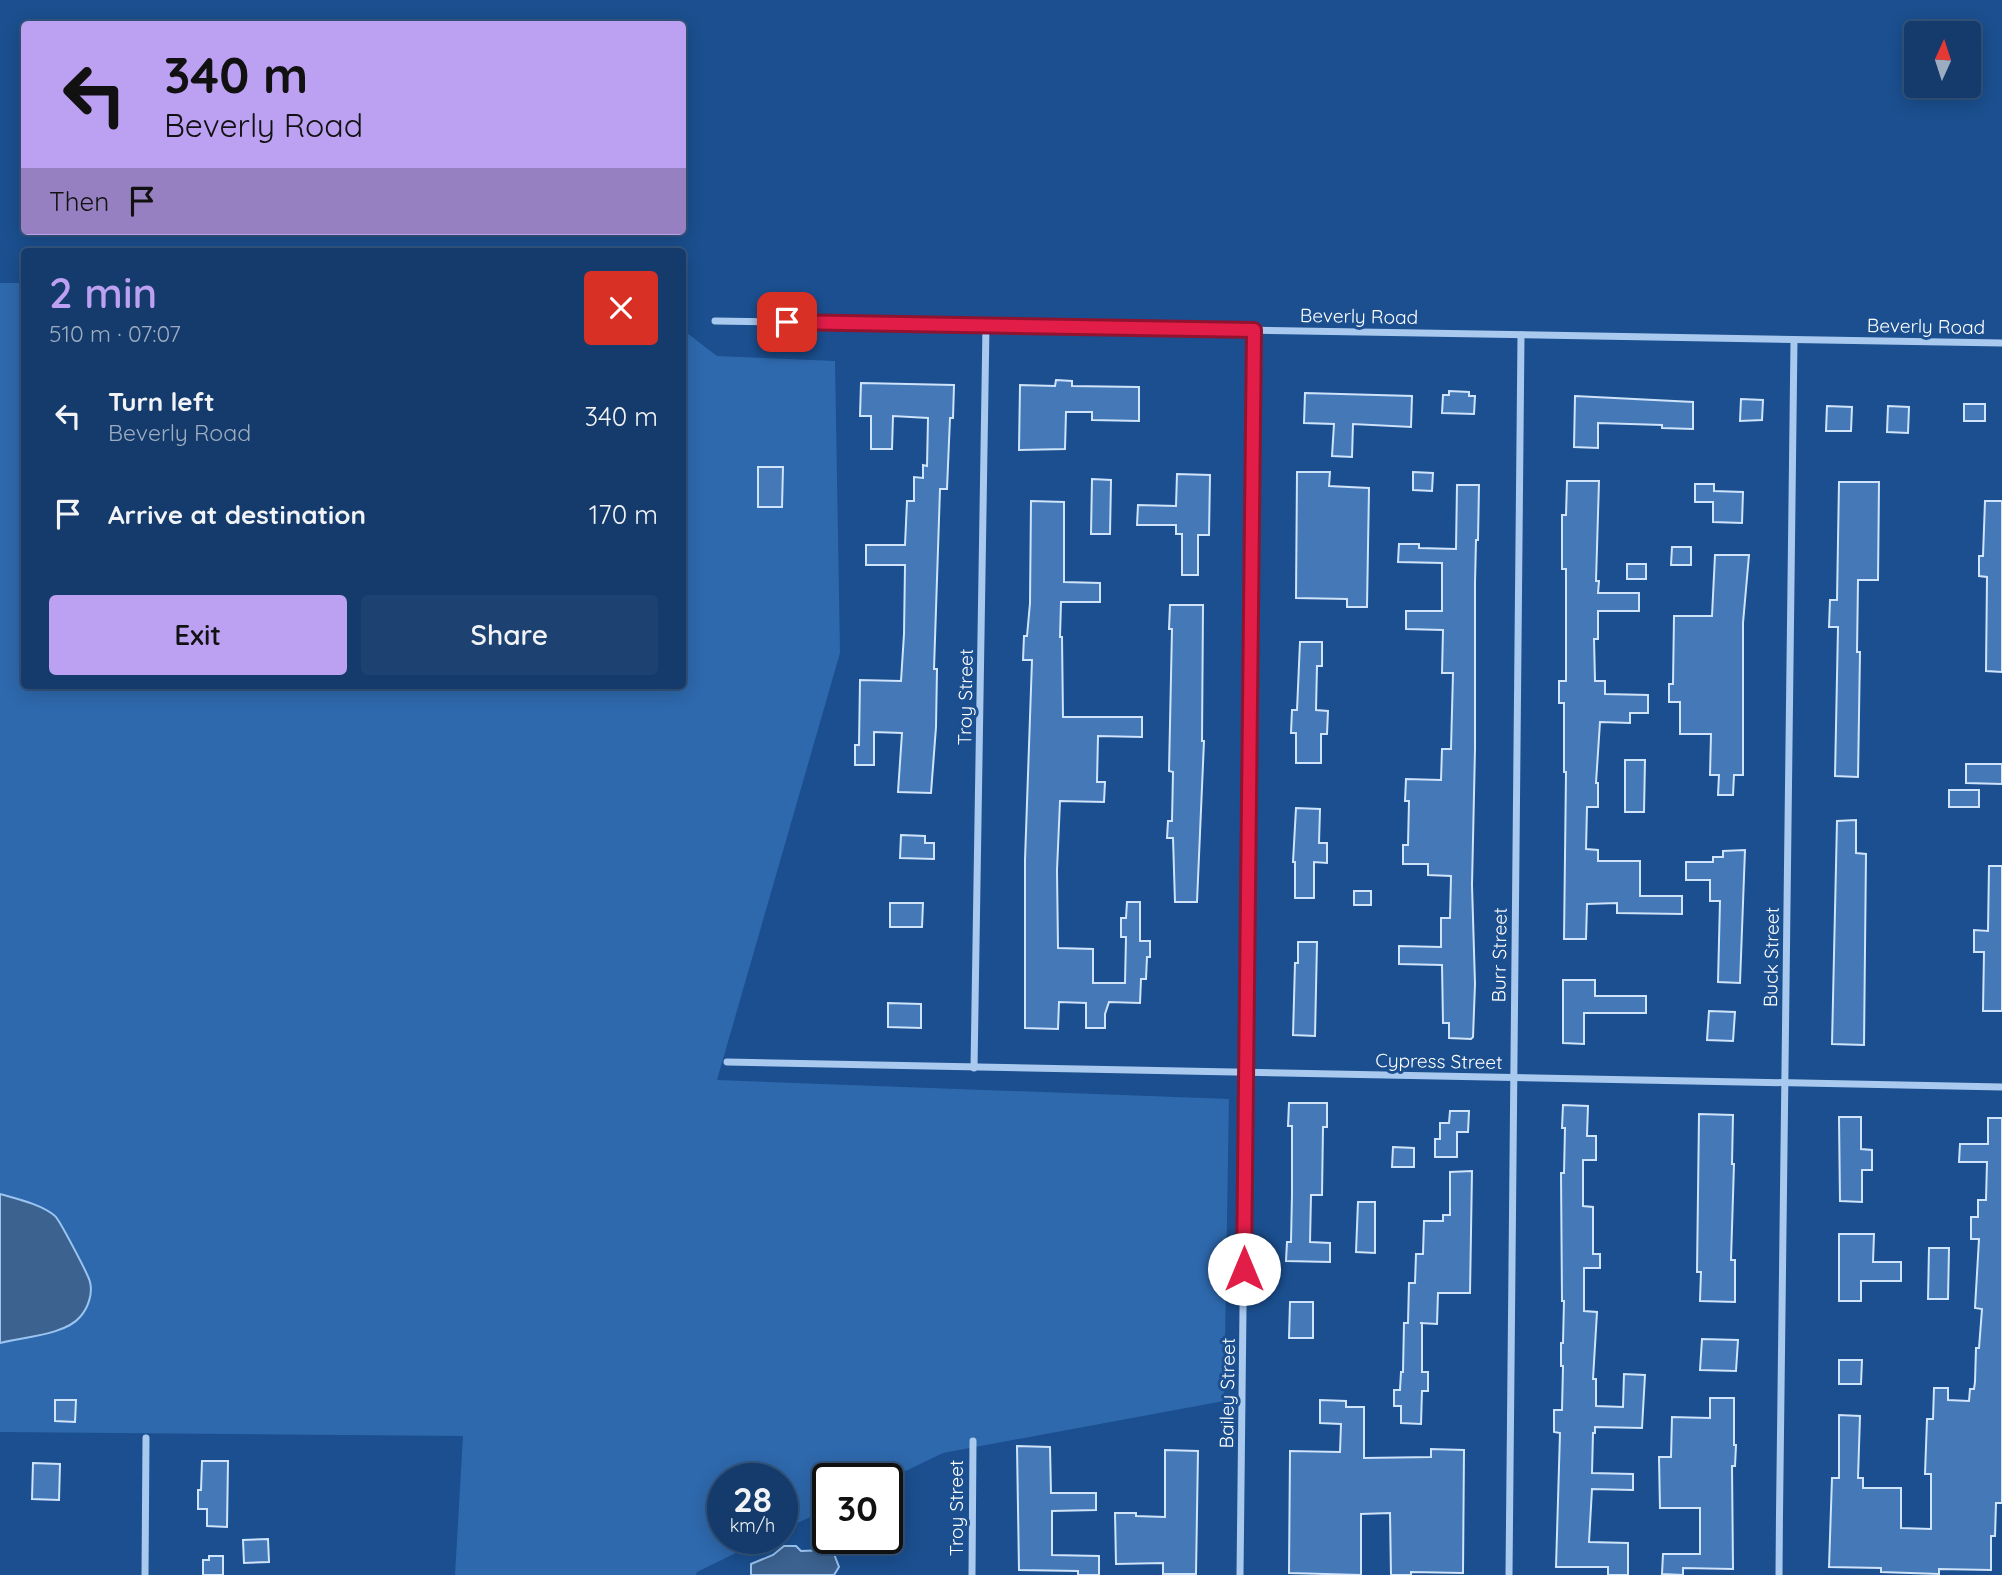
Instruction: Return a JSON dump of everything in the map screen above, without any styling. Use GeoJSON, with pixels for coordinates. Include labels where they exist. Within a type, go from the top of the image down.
{"type":"FeatureCollection","features":[{"type":"Feature","properties":{"kind":"street","name":"Beverly Road"},"geometry":{"type":"LineString","coordinates":[[715,321],[2002,343]]}},
{"type":"Feature","properties":{"kind":"street","name":"Troy Street"},"geometry":{"type":"LineString","coordinates":[[974,1068],[986,326]]}},
{"type":"Feature","properties":{"kind":"street","name":"Bailey Street"},"geometry":{"type":"LineString","coordinates":[[1240,1575],[1254,330]]}},
{"type":"Feature","properties":{"kind":"street","name":"Burr Street"},"geometry":{"type":"LineString","coordinates":[[1510,1575],[1521,335]]}},
{"type":"Feature","properties":{"kind":"street","name":"Buck Street"},"geometry":{"type":"LineString","coordinates":[[1779,1575],[1794,340]]}},
{"type":"Feature","properties":{"kind":"street","name":"Cypress Street"},"geometry":{"type":"LineString","coordinates":[[727,1062],[2002,1087]]}},
{"type":"Feature","properties":{"kind":"street"},"geometry":{"type":"LineString","coordinates":[[145,1575],[146,1438]]}},
{"type":"Feature","properties":{"kind":"street","name":"Troy Street"},"geometry":{"type":"LineString","coordinates":[[972,1575],[973,1441]]}},
{"type":"Feature","properties":{"kind":"shaded area"},"geometry":{"type":"Polygon","coordinates":[[[0,283],[21,283],[21,689],[686,689],[686,332],[717,356],[835,361],[840,653],[717,1080],[1229,1099],[1224,1401],[943,1453],[903,1472],[903,1463],[812,1463],[812,1516],[798,1523],[798,1463],[707,1463],[707,1554],[734,1554],[697,1572],[696,1575],[455,1575],[463,1436],[0,1432],[0,283]]]}},
{"type":"Feature","properties":{"kind":"shaded area"},"geometry":{"type":"Polygon","coordinates":[[[0,1194],[36,1205],[55,1216],[85,1270],[91,1291],[85,1309],[73,1323],[54,1332],[0,1343],[0,1194]]]}},
{"type":"Feature","properties":{"kind":"shaded area"},"geometry":{"type":"Polygon","coordinates":[[[798,1548],[801,1551],[812,1551],[812,1554],[834,1554],[839,1567],[834,1575],[751,1575],[751,1564],[773,1555],[798,1554],[798,1548]]]}},
{"type":"Feature","properties":{"kind":"building"},"geometry":{"type":"Polygon","coordinates":[[[1056,380],[1072,381],[1072,386],[1139,387],[1139,421],[1092,420],[1092,412],[1066,412],[1065,449],[1019,450],[1020,385],[1055,386],[1056,380]]]}},
{"type":"Feature","properties":{"kind":"building"},"geometry":{"type":"Polygon","coordinates":[[[861,383],[954,385],[947,489],[940,489],[934,669],[937,669],[936,727],[931,793],[898,792],[902,733],[874,732],[874,765],[855,765],[855,745],[859,745],[860,680],[901,681],[904,634],[905,565],[866,565],[866,545],[905,545],[907,501],[914,501],[914,477],[923,478],[923,465],[927,466],[928,418],[893,416],[892,449],[871,449],[871,416],[860,416],[861,383]]]}},
{"type":"Feature","properties":{"kind":"building"},"geometry":{"type":"Polygon","coordinates":[[[1449,391],[1469,392],[1469,396],[1475,396],[1474,414],[1442,413],[1443,395],[1449,395],[1449,391]]]}},
{"type":"Feature","properties":{"kind":"building"},"geometry":{"type":"Polygon","coordinates":[[[1305,393],[1412,396],[1411,427],[1353,424],[1352,457],[1332,456],[1334,424],[1304,423],[1305,393]]]}},
{"type":"Feature","properties":{"kind":"building"},"geometry":{"type":"Polygon","coordinates":[[[1575,396],[1693,402],[1693,429],[1598,423],[1598,448],[1574,447],[1575,396]]]}},
{"type":"Feature","properties":{"kind":"building"},"geometry":{"type":"Polygon","coordinates":[[[1741,399],[1763,400],[1762,420],[1740,421],[1741,399]]]}},
{"type":"Feature","properties":{"kind":"building"},"geometry":{"type":"Polygon","coordinates":[[[1964,404],[1985,404],[1985,421],[1964,421],[1964,404]]]}},
{"type":"Feature","properties":{"kind":"building"},"geometry":{"type":"Polygon","coordinates":[[[1827,406],[1852,407],[1851,431],[1826,431],[1827,406]]]}},
{"type":"Feature","properties":{"kind":"building"},"geometry":{"type":"Polygon","coordinates":[[[1888,406],[1909,407],[1908,433],[1887,432],[1888,406]]]}},
{"type":"Feature","properties":{"kind":"building"},"geometry":{"type":"Polygon","coordinates":[[[758,467],[783,467],[782,507],[758,507],[758,467]]]}},
{"type":"Feature","properties":{"kind":"building"},"geometry":{"type":"Polygon","coordinates":[[[1297,472],[1330,472],[1329,486],[1369,488],[1367,607],[1347,607],[1347,599],[1296,598],[1297,472]]]}},
{"type":"Feature","properties":{"kind":"building"},"geometry":{"type":"Polygon","coordinates":[[[1413,472],[1433,473],[1432,491],[1413,490],[1413,472]]]}},
{"type":"Feature","properties":{"kind":"building"},"geometry":{"type":"Polygon","coordinates":[[[1177,474],[1210,475],[1209,535],[1198,535],[1198,575],[1182,575],[1182,534],[1176,534],[1176,525],[1137,525],[1138,505],[1176,506],[1177,474]]]}},
{"type":"Feature","properties":{"kind":"building"},"geometry":{"type":"Polygon","coordinates":[[[1092,479],[1111,480],[1110,534],[1091,534],[1092,479]]]}},
{"type":"Feature","properties":{"kind":"building"},"geometry":{"type":"Polygon","coordinates":[[[1567,481],[1599,481],[1596,581],[1599,581],[1598,593],[1639,593],[1639,611],[1598,611],[1598,639],[1594,639],[1595,681],[1605,681],[1605,694],[1648,695],[1648,713],[1630,713],[1630,723],[1600,722],[1596,783],[1598,807],[1587,807],[1586,849],[1598,850],[1598,861],[1640,861],[1640,896],[1682,896],[1682,914],[1617,913],[1617,903],[1587,904],[1586,939],[1564,939],[1566,772],[1564,703],[1559,703],[1559,681],[1566,681],[1566,569],[1562,569],[1562,515],[1566,515],[1567,481]]]}},
{"type":"Feature","properties":{"kind":"building"},"geometry":{"type":"Polygon","coordinates":[[[1839,482],[1879,482],[1878,580],[1858,580],[1858,777],[1835,776],[1838,627],[1829,627],[1830,600],[1837,600],[1839,482]]]}},
{"type":"Feature","properties":{"kind":"building"},"geometry":{"type":"Polygon","coordinates":[[[1695,484],[1714,484],[1714,491],[1743,492],[1742,523],[1713,522],[1713,502],[1695,502],[1695,484]]]}},
{"type":"Feature","properties":{"kind":"building"},"geometry":{"type":"Polygon","coordinates":[[[1457,485],[1479,485],[1475,583],[1472,885],[1475,984],[1471,1039],[1449,1038],[1449,1023],[1443,1023],[1442,965],[1399,964],[1399,946],[1441,947],[1441,918],[1450,918],[1451,876],[1428,875],[1428,864],[1403,864],[1403,845],[1408,845],[1409,801],[1405,801],[1406,779],[1441,780],[1442,749],[1451,749],[1453,673],[1442,673],[1443,630],[1406,629],[1406,611],[1442,611],[1442,563],[1398,562],[1399,544],[1419,544],[1419,548],[1456,549],[1457,485]]]}},
{"type":"Feature","properties":{"kind":"building"},"geometry":{"type":"Polygon","coordinates":[[[1031,501],[1064,502],[1064,582],[1100,583],[1100,602],[1061,602],[1063,717],[1142,717],[1142,737],[1098,736],[1097,782],[1105,782],[1104,802],[1060,801],[1058,948],[1093,949],[1093,983],[1125,983],[1126,937],[1121,937],[1121,918],[1126,918],[1127,902],[1140,902],[1140,941],[1150,941],[1146,979],[1141,979],[1140,1003],[1109,1002],[1105,1014],[1105,1028],[1086,1028],[1086,1003],[1059,1002],[1058,1029],[1025,1028],[1025,860],[1032,660],[1023,660],[1030,603],[1031,501]]]}},
{"type":"Feature","properties":{"kind":"building"},"geometry":{"type":"Polygon","coordinates":[[[1985,501],[2002,501],[2002,672],[1986,671],[1987,577],[1979,576],[1979,556],[1983,556],[1985,501]]]}},
{"type":"Feature","properties":{"kind":"building"},"geometry":{"type":"Polygon","coordinates":[[[1672,547],[1691,547],[1691,565],[1671,565],[1672,547]]]}},
{"type":"Feature","properties":{"kind":"building"},"geometry":{"type":"Polygon","coordinates":[[[1715,555],[1749,555],[1743,623],[1743,775],[1734,775],[1733,795],[1718,795],[1719,775],[1710,775],[1711,734],[1680,734],[1680,702],[1669,702],[1669,684],[1673,684],[1674,616],[1712,616],[1715,555]]]}},
{"type":"Feature","properties":{"kind":"building"},"geometry":{"type":"Polygon","coordinates":[[[1627,564],[1646,564],[1646,579],[1627,579],[1627,564]]]}},
{"type":"Feature","properties":{"kind":"building"},"geometry":{"type":"Polygon","coordinates":[[[1170,605],[1203,605],[1204,741],[1197,902],[1175,902],[1173,838],[1167,838],[1168,821],[1172,821],[1173,772],[1169,771],[1172,629],[1169,629],[1170,605]]]}},
{"type":"Feature","properties":{"kind":"building"},"geometry":{"type":"Polygon","coordinates":[[[1300,642],[1322,642],[1322,666],[1317,666],[1316,710],[1328,711],[1327,734],[1321,734],[1321,763],[1296,763],[1296,733],[1291,733],[1292,710],[1297,710],[1300,642]]]}},
{"type":"Feature","properties":{"kind":"building"},"geometry":{"type":"Polygon","coordinates":[[[1625,760],[1645,760],[1644,812],[1625,812],[1625,760]]]}},
{"type":"Feature","properties":{"kind":"building"},"geometry":{"type":"Polygon","coordinates":[[[1966,764],[2002,764],[2002,784],[1966,783],[1966,764]]]}},
{"type":"Feature","properties":{"kind":"building"},"geometry":{"type":"Polygon","coordinates":[[[1949,790],[1979,790],[1979,807],[1949,807],[1949,790]]]}},
{"type":"Feature","properties":{"kind":"building"},"geometry":{"type":"Polygon","coordinates":[[[1296,808],[1320,809],[1319,843],[1327,843],[1327,863],[1314,862],[1314,898],[1295,898],[1293,862],[1296,808]]]}},
{"type":"Feature","properties":{"kind":"building"},"geometry":{"type":"Polygon","coordinates":[[[1856,820],[1856,853],[1866,854],[1864,1045],[1832,1044],[1837,821],[1856,820]]]}},
{"type":"Feature","properties":{"kind":"building"},"geometry":{"type":"Polygon","coordinates":[[[901,835],[925,836],[925,843],[934,843],[934,859],[900,858],[901,835]]]}},
{"type":"Feature","properties":{"kind":"building"},"geometry":{"type":"Polygon","coordinates":[[[1745,850],[1740,983],[1718,982],[1720,901],[1710,901],[1710,880],[1686,880],[1686,862],[1713,862],[1713,857],[1723,857],[1723,851],[1745,850]]]}},
{"type":"Feature","properties":{"kind":"building"},"geometry":{"type":"Polygon","coordinates":[[[1989,866],[2002,866],[2002,1011],[1983,1011],[1984,952],[1974,952],[1974,930],[1988,931],[1989,866]]]}},
{"type":"Feature","properties":{"kind":"building"},"geometry":{"type":"Polygon","coordinates":[[[1354,891],[1371,891],[1371,905],[1354,905],[1354,891]]]}},
{"type":"Feature","properties":{"kind":"building"},"geometry":{"type":"Polygon","coordinates":[[[890,903],[923,903],[922,927],[890,927],[890,903]]]}},
{"type":"Feature","properties":{"kind":"building"},"geometry":{"type":"Polygon","coordinates":[[[1298,942],[1317,942],[1315,1036],[1293,1035],[1298,942]]]}},
{"type":"Feature","properties":{"kind":"building"},"geometry":{"type":"Polygon","coordinates":[[[1563,980],[1595,980],[1595,996],[1646,996],[1646,1013],[1584,1013],[1584,1044],[1563,1043],[1563,980]]]}},
{"type":"Feature","properties":{"kind":"building"},"geometry":{"type":"Polygon","coordinates":[[[888,1003],[921,1004],[921,1028],[888,1027],[888,1003]]]}},
{"type":"Feature","properties":{"kind":"building"},"geometry":{"type":"Polygon","coordinates":[[[1709,1011],[1735,1012],[1733,1041],[1707,1040],[1709,1011]]]}},
{"type":"Feature","properties":{"kind":"building"},"geometry":{"type":"Polygon","coordinates":[[[1289,1103],[1327,1103],[1327,1127],[1323,1127],[1322,1195],[1311,1195],[1310,1242],[1330,1243],[1330,1262],[1286,1261],[1287,1242],[1291,1242],[1292,1194],[1292,1126],[1288,1126],[1289,1103]]]}},
{"type":"Feature","properties":{"kind":"building"},"geometry":{"type":"Polygon","coordinates":[[[1563,1105],[1588,1106],[1587,1136],[1596,1136],[1596,1160],[1583,1160],[1583,1206],[1593,1207],[1593,1254],[1600,1254],[1600,1268],[1584,1268],[1584,1311],[1597,1312],[1593,1379],[1596,1379],[1596,1406],[1623,1407],[1624,1374],[1645,1375],[1642,1428],[1595,1427],[1593,1433],[1592,1473],[1633,1474],[1633,1490],[1592,1489],[1589,1542],[1628,1543],[1628,1575],[1608,1575],[1608,1567],[1556,1567],[1560,1433],[1554,1432],[1554,1410],[1562,1410],[1563,1105]]]}},
{"type":"Feature","properties":{"kind":"building"},"geometry":{"type":"Polygon","coordinates":[[[1450,1111],[1469,1111],[1468,1132],[1457,1132],[1457,1157],[1435,1157],[1435,1139],[1440,1139],[1440,1123],[1449,1123],[1450,1111]]]}},
{"type":"Feature","properties":{"kind":"building"},"geometry":{"type":"Polygon","coordinates":[[[1699,1114],[1733,1115],[1731,1260],[1735,1260],[1735,1302],[1700,1301],[1701,1272],[1697,1272],[1699,1114]]]}},
{"type":"Feature","properties":{"kind":"building"},"geometry":{"type":"Polygon","coordinates":[[[1839,1117],[1861,1117],[1861,1149],[1872,1150],[1872,1170],[1862,1170],[1862,1202],[1840,1201],[1839,1117]]]}},
{"type":"Feature","properties":{"kind":"building"},"geometry":{"type":"Polygon","coordinates":[[[1988,1118],[2002,1118],[2002,1503],[1996,1503],[1995,1536],[1991,1536],[1991,1570],[1939,1569],[1939,1574],[1881,1572],[1881,1568],[1829,1567],[1832,1478],[1839,1478],[1839,1415],[1860,1416],[1858,1478],[1863,1478],[1863,1488],[1901,1488],[1901,1528],[1931,1529],[1931,1474],[1925,1474],[1927,1419],[1933,1419],[1934,1388],[1948,1388],[1948,1400],[1969,1401],[1970,1389],[1974,1389],[1975,1382],[1976,1348],[1979,1348],[1982,1309],[1975,1308],[1979,1239],[1971,1239],[1971,1217],[1978,1217],[1978,1200],[1986,1200],[1987,1162],[1959,1162],[1960,1144],[1988,1144],[1988,1118]]]}},
{"type":"Feature","properties":{"kind":"building"},"geometry":{"type":"Polygon","coordinates":[[[1393,1147],[1414,1148],[1414,1167],[1392,1167],[1393,1147]]]}},
{"type":"Feature","properties":{"kind":"building"},"geometry":{"type":"Polygon","coordinates":[[[1472,1171],[1470,1293],[1438,1293],[1437,1324],[1422,1323],[1422,1372],[1428,1372],[1428,1391],[1422,1391],[1421,1424],[1401,1423],[1401,1406],[1394,1406],[1394,1390],[1400,1390],[1404,1323],[1408,1323],[1409,1283],[1415,1283],[1416,1254],[1423,1254],[1424,1221],[1443,1221],[1443,1215],[1450,1215],[1450,1172],[1472,1171]]]}},
{"type":"Feature","properties":{"kind":"building"},"geometry":{"type":"Polygon","coordinates":[[[1358,1202],[1375,1202],[1375,1253],[1356,1252],[1358,1202]]]}},
{"type":"Feature","properties":{"kind":"building"},"geometry":{"type":"Polygon","coordinates":[[[1839,1234],[1874,1234],[1873,1262],[1901,1262],[1901,1281],[1861,1281],[1861,1301],[1839,1301],[1839,1234]]]}},
{"type":"Feature","properties":{"kind":"building"},"geometry":{"type":"Polygon","coordinates":[[[1929,1248],[1949,1248],[1948,1299],[1928,1299],[1929,1248]]]}},
{"type":"Feature","properties":{"kind":"building"},"geometry":{"type":"Polygon","coordinates":[[[1290,1302],[1313,1302],[1313,1338],[1289,1338],[1290,1302]]]}},
{"type":"Feature","properties":{"kind":"building"},"geometry":{"type":"Polygon","coordinates":[[[1702,1339],[1738,1340],[1736,1371],[1700,1370],[1702,1339]]]}},
{"type":"Feature","properties":{"kind":"building"},"geometry":{"type":"Polygon","coordinates":[[[1839,1360],[1862,1360],[1861,1384],[1839,1384],[1839,1360]]]}},
{"type":"Feature","properties":{"kind":"building"},"geometry":{"type":"Polygon","coordinates":[[[1710,1398],[1734,1398],[1736,1445],[1735,1466],[1732,1466],[1733,1569],[1683,1568],[1683,1575],[1662,1574],[1663,1554],[1700,1554],[1700,1508],[1660,1508],[1659,1457],[1671,1457],[1672,1417],[1710,1418],[1710,1398]]]}},
{"type":"Feature","properties":{"kind":"building"},"geometry":{"type":"Polygon","coordinates":[[[55,1400],[76,1400],[75,1422],[55,1421],[55,1400]]]}},
{"type":"Feature","properties":{"kind":"building"},"geometry":{"type":"Polygon","coordinates":[[[1320,1400],[1346,1401],[1346,1407],[1364,1407],[1364,1458],[1431,1457],[1431,1449],[1464,1450],[1463,1573],[1411,1572],[1411,1575],[1391,1575],[1390,1513],[1361,1514],[1361,1575],[1289,1573],[1290,1451],[1340,1452],[1341,1424],[1320,1423],[1320,1400]]]}},
{"type":"Feature","properties":{"kind":"building"},"geometry":{"type":"Polygon","coordinates":[[[1017,1446],[1050,1447],[1051,1493],[1096,1493],[1096,1510],[1052,1511],[1052,1555],[1099,1556],[1099,1575],[1078,1575],[1078,1571],[1019,1570],[1017,1446]]]}},
{"type":"Feature","properties":{"kind":"building"},"geometry":{"type":"Polygon","coordinates":[[[1165,1450],[1198,1451],[1196,1574],[1163,1574],[1163,1563],[1116,1564],[1115,1513],[1165,1517],[1165,1450]]]}},
{"type":"Feature","properties":{"kind":"building"},"geometry":{"type":"Polygon","coordinates":[[[202,1461],[228,1461],[227,1527],[207,1526],[207,1509],[198,1509],[202,1461]]]}},
{"type":"Feature","properties":{"kind":"building"},"geometry":{"type":"Polygon","coordinates":[[[33,1463],[60,1464],[59,1500],[32,1499],[33,1463]]]}},
{"type":"Feature","properties":{"kind":"building"},"geometry":{"type":"Polygon","coordinates":[[[268,1539],[269,1562],[244,1563],[243,1540],[268,1539]]]}},
{"type":"Feature","properties":{"kind":"building"},"geometry":{"type":"Polygon","coordinates":[[[209,1556],[223,1556],[223,1575],[203,1575],[203,1560],[209,1560],[209,1556]]]}},
{"type":"Feature","properties":{"kind":"route"},"geometry":{"type":"LineString","coordinates":[[787,322],[1254,330],[1244,1269]]}}]}
